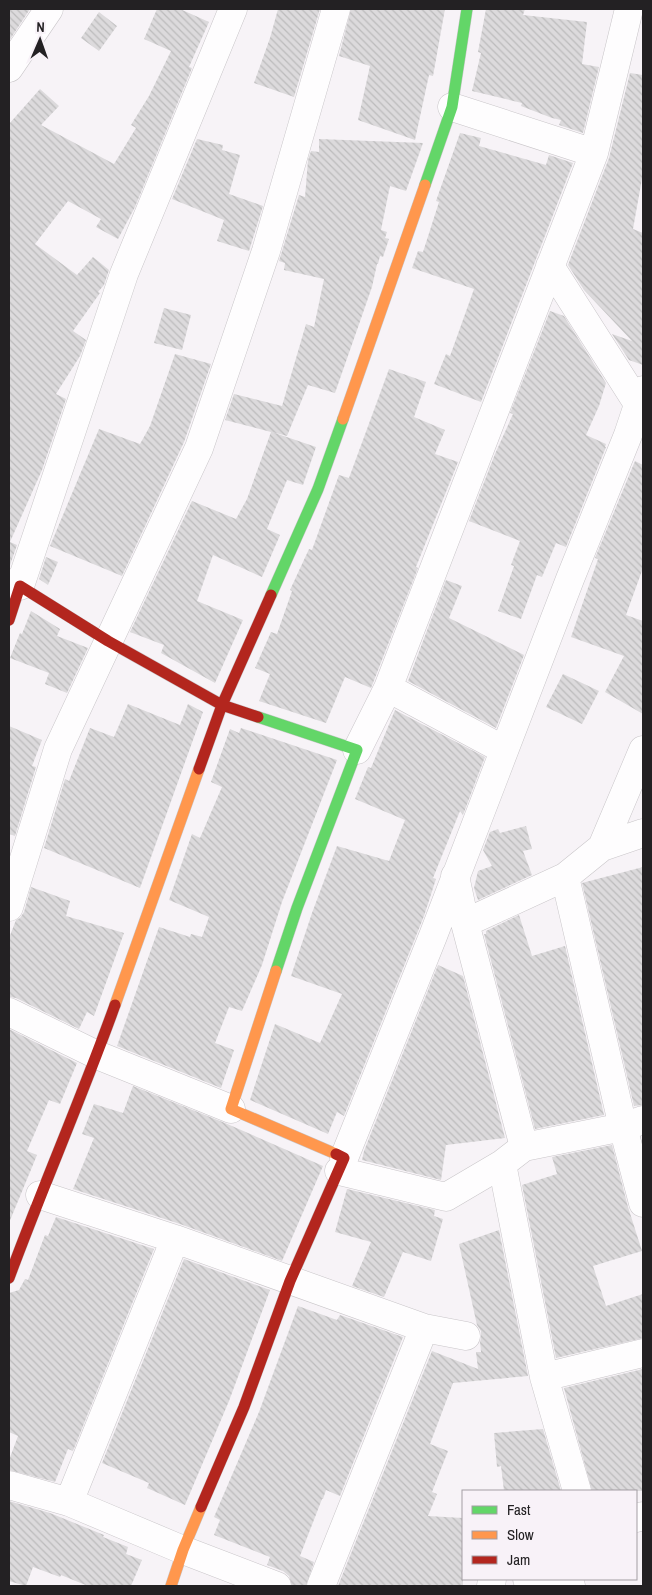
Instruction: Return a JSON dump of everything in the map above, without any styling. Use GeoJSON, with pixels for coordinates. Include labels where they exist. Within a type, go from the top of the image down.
{"type":"FeatureCollection","features":[{"type":"Feature","properties":{"kind":"street"},"geometry":{"type":"LineString","coordinates":[[9,68],[49,9]]}},
{"type":"Feature","properties":{"kind":"street"},"geometry":{"type":"LineString","coordinates":[[9,620],[15,584],[124,274],[233,9]]}},
{"type":"Feature","properties":{"kind":"street"},"geometry":{"type":"LineString","coordinates":[[9,907],[58,749],[199,448],[266,251],[336,9]]}},
{"type":"Feature","properties":{"kind":"street"},"geometry":{"type":"LineString","coordinates":[[9,1278],[40,1195],[97,1055],[222,705],[318,489],[452,107],[467,9]]}},
{"type":"Feature","properties":{"kind":"street"},"geometry":{"type":"LineString","coordinates":[[231,1109],[297,908],[357,750],[388,688],[594,153],[629,9]]}},
{"type":"Feature","properties":{"kind":"street"},"geometry":{"type":"LineString","coordinates":[[452,107],[594,153]]}},
{"type":"Feature","properties":{"kind":"street"},"geometry":{"type":"LineString","coordinates":[[171,1586],[183,1550],[244,1407],[290,1281],[341,1165],[429,946],[570,579],[636,439],[641,397],[550,266]]}},
{"type":"Feature","properties":{"kind":"street"},"geometry":{"type":"LineString","coordinates":[[15,584],[108,641],[222,705],[357,750]]}},
{"type":"Feature","properties":{"kind":"street"},"geometry":{"type":"LineString","coordinates":[[388,688],[504,750]]}},
{"type":"Feature","properties":{"kind":"street"},"geometry":{"type":"LineString","coordinates":[[602,846],[643,750]]}},
{"type":"Feature","properties":{"kind":"street"},"geometry":{"type":"LineString","coordinates":[[465,923],[566,877],[602,846],[643,833]]}},
{"type":"Feature","properties":{"kind":"street"},"geometry":{"type":"LineString","coordinates":[[455,876],[465,923],[524,1147]]}},
{"type":"Feature","properties":{"kind":"street"},"geometry":{"type":"LineString","coordinates":[[566,877],[633,1123],[643,1203]]}},
{"type":"Feature","properties":{"kind":"street"},"geometry":{"type":"LineString","coordinates":[[9,1012],[97,1055],[231,1109],[341,1165],[446,1197],[502,1164],[524,1147],[633,1123]]}},
{"type":"Feature","properties":{"kind":"street"},"geometry":{"type":"LineString","coordinates":[[502,1164],[544,1377],[577,1490]]}},
{"type":"Feature","properties":{"kind":"street"},"geometry":{"type":"LineString","coordinates":[[40,1195],[174,1239],[424,1328],[466,1336]]}},
{"type":"Feature","properties":{"kind":"street"},"geometry":{"type":"LineString","coordinates":[[69,1502],[174,1239]]}},
{"type":"Feature","properties":{"kind":"street"},"geometry":{"type":"LineString","coordinates":[[321,1586],[424,1328]]}},
{"type":"Feature","properties":{"kind":"street"},"geometry":{"type":"LineString","coordinates":[[544,1377],[643,1353]]}},
{"type":"Feature","properties":{"kind":"street"},"geometry":{"type":"LineString","coordinates":[[9,1485],[69,1502],[183,1550],[277,1586]]}},
{"type":"Feature","properties":{"kind":"street"},"geometry":{"type":"LineString","coordinates":[[537,1580],[568,1583]]}},
{"type":"Feature","properties":{"kind":"building"},"geometry":{"type":"Polygon","coordinates":[[[9,9],[30,9],[9,41],[9,9]]]}},
{"type":"Feature","properties":{"kind":"building"},"geometry":{"type":"Polygon","coordinates":[[[157,9],[180,9],[209,22],[189,67],[192,68],[135,207],[118,239],[96,227],[101,219],[68,201],[35,244],[77,275],[93,257],[109,270],[104,285],[98,292],[100,293],[73,331],[86,340],[80,356],[56,394],[66,399],[42,470],[10,542],[17,545],[9,568],[9,124],[40,89],[59,106],[41,125],[114,164],[136,128],[131,125],[149,96],[171,51],[144,39],[157,9]]]}},
{"type":"Feature","properties":{"kind":"building"},"geometry":{"type":"Polygon","coordinates":[[[278,9],[320,9],[294,97],[254,83],[278,9]]]}},
{"type":"Feature","properties":{"kind":"building"},"geometry":{"type":"Polygon","coordinates":[[[351,9],[445,9],[433,76],[429,75],[415,140],[358,120],[370,66],[339,56],[351,9]]]}},
{"type":"Feature","properties":{"kind":"building"},"geometry":{"type":"Polygon","coordinates":[[[486,9],[525,9],[523,15],[587,22],[582,64],[599,67],[583,133],[559,125],[561,120],[521,106],[522,103],[472,91],[481,53],[478,52],[486,9]]]}},
{"type":"Feature","properties":{"kind":"building"},"geometry":{"type":"Polygon","coordinates":[[[99,12],[117,26],[99,51],[81,38],[99,12]]]}},
{"type":"Feature","properties":{"kind":"building"},"geometry":{"type":"Polygon","coordinates":[[[630,73],[643,75],[643,173],[633,229],[643,233],[643,365],[629,360],[612,334],[632,341],[584,290],[568,265],[609,158],[630,73]]]}},
{"type":"Feature","properties":{"kind":"building"},"geometry":{"type":"Polygon","coordinates":[[[460,133],[481,138],[479,146],[546,165],[549,155],[573,163],[481,402],[434,384],[446,354],[450,356],[474,289],[412,268],[418,251],[423,252],[439,202],[436,201],[460,133]]]}},
{"type":"Feature","properties":{"kind":"building"},"geometry":{"type":"Polygon","coordinates":[[[197,139],[223,145],[222,150],[240,155],[229,194],[263,206],[249,251],[217,241],[224,220],[172,199],[197,139]]]}},
{"type":"Feature","properties":{"kind":"building"},"geometry":{"type":"Polygon","coordinates":[[[319,139],[423,143],[406,191],[390,186],[381,230],[387,232],[385,238],[389,239],[383,257],[380,256],[377,264],[372,287],[335,393],[308,385],[287,436],[272,432],[316,447],[303,485],[287,480],[267,529],[280,535],[262,577],[213,555],[197,601],[243,620],[215,683],[161,653],[164,645],[130,632],[192,501],[236,519],[247,499],[271,432],[225,420],[234,394],[282,406],[306,324],[314,327],[324,279],[284,270],[285,263],[279,261],[299,195],[305,197],[308,160],[311,151],[319,152],[319,139]]]}},
{"type":"Feature","properties":{"kind":"building"},"geometry":{"type":"Polygon","coordinates":[[[164,308],[191,315],[182,350],[154,343],[164,308]]]}},
{"type":"Feature","properties":{"kind":"building"},"geometry":{"type":"Polygon","coordinates":[[[550,311],[564,316],[606,383],[599,406],[586,435],[606,444],[606,447],[566,547],[556,543],[542,577],[537,575],[521,619],[498,611],[514,566],[511,565],[520,541],[469,521],[513,414],[510,413],[550,311]]]}},
{"type":"Feature","properties":{"kind":"building"},"geometry":{"type":"Polygon","coordinates":[[[175,354],[211,364],[184,442],[122,576],[50,546],[99,429],[140,444],[150,426],[175,354]]]}},
{"type":"Feature","properties":{"kind":"building"},"geometry":{"type":"Polygon","coordinates":[[[389,369],[426,382],[414,417],[445,430],[435,454],[458,462],[371,688],[345,677],[326,723],[259,701],[270,674],[255,668],[271,632],[277,634],[292,591],[290,590],[309,549],[312,550],[339,475],[349,478],[389,369]]]}},
{"type":"Feature","properties":{"kind":"building"},"geometry":{"type":"Polygon","coordinates":[[[635,461],[643,465],[643,568],[626,615],[643,621],[643,714],[605,692],[624,656],[571,637],[598,559],[595,558],[635,461]]]}},
{"type":"Feature","properties":{"kind":"building"},"geometry":{"type":"Polygon","coordinates":[[[46,557],[58,562],[48,585],[39,579],[46,557]]]}},
{"type":"Feature","properties":{"kind":"building"},"geometry":{"type":"Polygon","coordinates":[[[446,580],[462,586],[449,618],[524,655],[496,728],[408,681],[446,580]]]}},
{"type":"Feature","properties":{"kind":"building"},"geometry":{"type":"Polygon","coordinates":[[[31,611],[60,629],[57,636],[88,648],[67,693],[45,684],[49,673],[10,658],[31,611]]]}},
{"type":"Feature","properties":{"kind":"building"},"geometry":{"type":"Polygon","coordinates":[[[563,674],[599,691],[582,724],[546,707],[563,674]]]}},
{"type":"Feature","properties":{"kind":"building"},"geometry":{"type":"Polygon","coordinates":[[[128,704],[180,725],[188,704],[203,712],[140,888],[44,848],[65,779],[69,781],[90,728],[114,737],[128,704]]]}},
{"type":"Feature","properties":{"kind":"building"},"geometry":{"type":"Polygon","coordinates":[[[395,710],[485,757],[463,815],[460,811],[433,878],[436,879],[424,916],[344,1116],[337,1112],[328,1134],[250,1100],[275,1024],[320,1043],[342,994],[291,976],[337,846],[389,861],[405,820],[355,799],[368,767],[371,768],[395,710]]]}},
{"type":"Feature","properties":{"kind":"building"},"geometry":{"type":"Polygon","coordinates":[[[9,726],[42,740],[32,766],[36,767],[15,836],[9,834],[9,726]]]}},
{"type":"Feature","properties":{"kind":"building"},"geometry":{"type":"Polygon","coordinates":[[[241,728],[337,760],[282,902],[262,965],[242,1011],[229,1007],[215,1043],[234,1050],[221,1088],[117,1046],[159,927],[190,937],[191,934],[202,937],[209,917],[169,900],[192,834],[200,838],[222,787],[211,782],[230,729],[239,733],[241,728]]]}},
{"type":"Feature","properties":{"kind":"building"},"geometry":{"type":"Polygon","coordinates":[[[526,826],[532,849],[523,851],[532,875],[478,900],[474,888],[478,871],[492,866],[483,850],[490,832],[498,829],[500,833],[526,826]]]}},
{"type":"Feature","properties":{"kind":"building"},"geometry":{"type":"Polygon","coordinates":[[[643,867],[643,1105],[634,1106],[582,883],[643,867]]]}},
{"type":"Feature","properties":{"kind":"building"},"geometry":{"type":"Polygon","coordinates":[[[31,887],[70,901],[66,916],[124,933],[94,1016],[87,1012],[79,1029],[16,998],[9,997],[9,938],[16,920],[24,912],[31,887]]]}},
{"type":"Feature","properties":{"kind":"building"},"geometry":{"type":"Polygon","coordinates":[[[519,915],[532,956],[565,946],[604,1115],[535,1129],[484,934],[486,934],[486,931],[519,915]]]}},
{"type":"Feature","properties":{"kind":"building"},"geometry":{"type":"Polygon","coordinates":[[[438,965],[463,976],[505,1138],[446,1145],[441,1180],[362,1160],[438,965]]]}},
{"type":"Feature","properties":{"kind":"building"},"geometry":{"type":"Polygon","coordinates":[[[9,1029],[77,1063],[60,1104],[49,1100],[27,1151],[37,1155],[9,1223],[9,1029]]]}},
{"type":"Feature","properties":{"kind":"building"},"geometry":{"type":"Polygon","coordinates":[[[133,1086],[225,1123],[323,1166],[282,1261],[180,1224],[73,1189],[94,1138],[82,1134],[94,1104],[123,1113],[133,1086]]]}},
{"type":"Feature","properties":{"kind":"building"},"geometry":{"type":"Polygon","coordinates":[[[612,1145],[642,1251],[593,1266],[606,1306],[643,1294],[643,1338],[556,1358],[522,1185],[557,1174],[552,1157],[612,1145]]]}},
{"type":"Feature","properties":{"kind":"building"},"geometry":{"type":"Polygon","coordinates":[[[347,1189],[435,1210],[434,1216],[443,1219],[431,1261],[403,1252],[384,1297],[352,1286],[371,1242],[335,1232],[347,1189]]]}},
{"type":"Feature","properties":{"kind":"building"},"geometry":{"type":"Polygon","coordinates":[[[56,1217],[154,1249],[73,1451],[68,1449],[55,1482],[9,1470],[9,1460],[18,1436],[9,1432],[9,1293],[19,1290],[25,1279],[28,1280],[45,1235],[48,1236],[56,1217]]]}},
{"type":"Feature","properties":{"kind":"building"},"geometry":{"type":"Polygon","coordinates":[[[499,1230],[528,1376],[453,1383],[430,1444],[448,1451],[432,1492],[437,1494],[428,1516],[462,1518],[463,1586],[338,1586],[432,1351],[478,1369],[476,1352],[481,1352],[481,1331],[477,1325],[459,1244],[499,1230]]]}},
{"type":"Feature","properties":{"kind":"building"},"geometry":{"type":"Polygon","coordinates":[[[184,1259],[270,1290],[229,1401],[185,1505],[147,1488],[149,1483],[102,1463],[184,1259]]]}},
{"type":"Feature","properties":{"kind":"building"},"geometry":{"type":"Polygon","coordinates":[[[298,1306],[337,1320],[340,1315],[403,1337],[340,1496],[326,1490],[322,1499],[300,1556],[314,1562],[306,1586],[292,1586],[289,1576],[283,1571],[267,1565],[270,1557],[214,1535],[220,1520],[214,1517],[259,1412],[298,1306]]]}},
{"type":"Feature","properties":{"kind":"building"},"geometry":{"type":"Polygon","coordinates":[[[643,1369],[643,1491],[592,1490],[564,1388],[643,1369]]]}},
{"type":"Feature","properties":{"kind":"building"},"geometry":{"type":"Polygon","coordinates":[[[543,1429],[561,1490],[504,1490],[501,1466],[497,1467],[494,1433],[543,1429]]]}},
{"type":"Feature","properties":{"kind":"building"},"geometry":{"type":"Polygon","coordinates":[[[9,1501],[50,1513],[128,1547],[126,1554],[142,1560],[131,1586],[88,1586],[61,1575],[60,1577],[33,1567],[26,1586],[9,1581],[9,1501]]]}},
{"type":"Feature","properties":{"kind":"traffic: fast"},"geometry":{"type":"LineString","coordinates":[[425,185],[452,107],[467,9]]}},
{"type":"Feature","properties":{"kind":"traffic: fast"},"geometry":{"type":"LineString","coordinates":[[271,595],[318,489],[343,419]]}},
{"type":"Feature","properties":{"kind":"traffic: fast"},"geometry":{"type":"LineString","coordinates":[[258,717],[357,750],[297,908],[276,971]]}},
{"type":"Feature","properties":{"kind":"traffic: slow"},"geometry":{"type":"LineString","coordinates":[[343,419],[425,185]]}},
{"type":"Feature","properties":{"kind":"traffic: slow"},"geometry":{"type":"LineString","coordinates":[[115,1005],[199,769]]}},
{"type":"Feature","properties":{"kind":"traffic: slow"},"geometry":{"type":"LineString","coordinates":[[276,971],[231,1109],[336,1154]]}},
{"type":"Feature","properties":{"kind":"traffic: slow"},"geometry":{"type":"LineString","coordinates":[[171,1586],[183,1550],[201,1507]]}},
{"type":"Feature","properties":{"kind":"traffic: jam"},"geometry":{"type":"LineString","coordinates":[[9,620],[20,586],[108,641],[222,705],[258,717]]}},
{"type":"Feature","properties":{"kind":"traffic: jam"},"geometry":{"type":"LineString","coordinates":[[199,769],[222,705],[271,595]]}},
{"type":"Feature","properties":{"kind":"traffic: jam"},"geometry":{"type":"LineString","coordinates":[[9,1278],[115,1005]]}},
{"type":"Feature","properties":{"kind":"traffic: jam"},"geometry":{"type":"LineString","coordinates":[[201,1507],[244,1407],[290,1281],[344,1158],[336,1154]]}}]}
